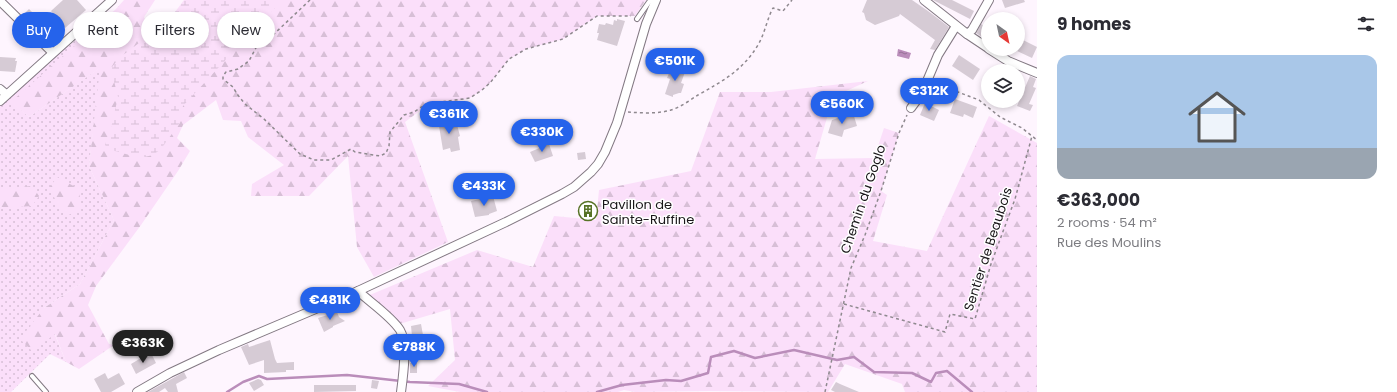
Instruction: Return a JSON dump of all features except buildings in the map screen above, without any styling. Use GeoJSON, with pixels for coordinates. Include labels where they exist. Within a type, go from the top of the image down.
{"type":"FeatureCollection","features":[{"type":"Feature","properties":{"kind":"street"},"geometry":{"type":"LineString","coordinates":[[2,95],[112,0]]}},
{"type":"Feature","properties":{"kind":"street"},"geometry":{"type":"LineString","coordinates":[[137,392],[170,373],[219,350],[358,291],[513,218],[574,187],[598,164],[605,152],[620,112],[646,24],[656,0]]}},
{"type":"Feature","properties":{"kind":"street"},"geometry":{"type":"LineString","coordinates":[[924,0],[981,44]]}},
{"type":"Feature","properties":{"kind":"street"},"geometry":{"type":"LineString","coordinates":[[967,34],[972,30],[989,0]]}},
{"type":"Feature","properties":{"kind":"street"},"geometry":{"type":"LineString","coordinates":[[0,1],[52,52]]}},
{"type":"Feature","properties":{"kind":"street"},"geometry":{"type":"LineString","coordinates":[[911,108],[922,93],[938,54],[956,26]]}},
{"type":"Feature","properties":{"kind":"street"},"geometry":{"type":"LineString","coordinates":[[1000,56],[1037,73]]}},
{"type":"Feature","properties":{"kind":"street"},"geometry":{"type":"LineString","coordinates":[[358,291],[400,330],[403,340],[404,376],[401,392]]}},
{"type":"Feature","properties":{"kind":"lane"},"geometry":{"type":"LineString","coordinates":[[638,17],[648,2],[656,0]]}},
{"type":"Feature","properties":{"kind":"lane"},"geometry":{"type":"LineString","coordinates":[[32,376],[46,392]]}},
{"type":"Feature","properties":{"kind":"path"},"geometry":{"type":"LineString","coordinates":[[310,0],[274,34],[260,40],[249,61],[238,69],[226,72],[223,76],[223,80],[233,87],[245,104],[264,119],[300,154],[314,160],[332,160],[350,149],[355,152],[380,156],[386,153],[389,146],[390,132],[404,115],[414,112],[426,104],[470,98],[490,83],[509,60],[526,49],[563,39],[597,16],[638,17]]}},
{"type":"Feature","properties":{"kind":"path"},"geometry":{"type":"LineString","coordinates":[[620,112],[647,113],[670,110],[727,79],[750,57],[759,44],[773,8],[783,11],[792,0]]}},
{"type":"Feature","properties":{"kind":"path"},"geometry":{"type":"LineString","coordinates":[[927,81],[979,100],[1000,117],[1022,128],[1037,140]]}},
{"type":"Feature","properties":{"kind":"path","name":"Chemin du Goglo"},"geometry":{"type":"LineString","coordinates":[[825,392],[851,268],[881,191],[899,133],[911,108]]}},
{"type":"Feature","properties":{"kind":"path","name":"Sentier de Beaubois"},"geometry":{"type":"LineString","coordinates":[[844,304],[945,332],[950,314],[975,319],[991,264],[1015,199],[1032,136]]}},
{"type":"Feature","properties":{"kind":"green space"},"geometry":{"type":"Polygon","coordinates":[[[124,0],[155,0],[147,12],[141,12],[141,48],[156,48],[160,60],[181,48],[209,48],[209,32],[217,27],[217,48],[275,48],[275,12],[243,12],[264,0],[646,0],[635,16],[597,16],[563,39],[526,49],[509,59],[490,83],[470,98],[421,110],[405,122],[448,242],[374,277],[357,247],[348,156],[309,196],[251,196],[252,184],[284,165],[248,137],[241,121],[223,120],[216,100],[183,125],[177,138],[190,151],[141,225],[96,286],[88,305],[109,344],[114,345],[79,369],[66,362],[55,334],[32,351],[20,339],[44,308],[80,284],[114,220],[89,166],[100,68],[29,117],[11,102],[73,47],[133,48],[133,12],[113,12],[124,0]]]}},
{"type":"Feature","properties":{"kind":"green space"},"geometry":{"type":"Polygon","coordinates":[[[184,0],[284,0],[270,12],[217,12],[217,48],[232,48],[231,54],[183,106],[179,124],[161,149],[153,155],[140,158],[108,149],[105,145],[109,137],[118,97],[112,67],[119,58],[141,42],[141,48],[209,48],[209,12],[175,12],[184,0]]]}},
{"type":"Feature","properties":{"kind":"green space"},"geometry":{"type":"Polygon","coordinates":[[[73,42],[73,48],[12,102],[29,117],[101,67],[89,166],[114,220],[80,284],[44,308],[66,362],[50,354],[11,392],[0,392],[0,206],[3,208],[0,189],[0,101],[6,94],[73,42]]]}},
{"type":"Feature","properties":{"kind":"green space"},"geometry":{"type":"Polygon","coordinates":[[[868,81],[833,97],[815,159],[874,158],[884,128],[899,133],[881,191],[887,195],[873,241],[927,251],[989,116],[1037,143],[1037,392],[905,392],[902,384],[845,364],[828,392],[635,392],[624,390],[618,392],[460,392],[428,386],[455,360],[450,309],[396,325],[365,297],[477,250],[533,267],[554,216],[596,220],[599,190],[691,171],[720,92],[771,92],[868,81]]]}},
{"type":"Feature","properties":{"kind":"green space"},"geometry":{"type":"Polygon","coordinates":[[[57,177],[79,189],[81,210],[68,215],[59,209],[50,187],[57,177]]]}},
{"type":"Feature","properties":{"kind":"green space"},"geometry":{"type":"Polygon","coordinates":[[[32,186],[39,196],[32,206],[3,208],[0,206],[0,189],[32,186]]]}},
{"type":"Feature","properties":{"kind":"water"},"geometry":{"type":"Polygon","coordinates":[[[898,49],[911,53],[909,59],[897,56],[898,49]]]}},
{"type":"Feature","properties":{"kind":"waterway"},"geometry":{"type":"LineString","coordinates":[[597,392],[622,385],[666,380],[681,381],[708,373],[711,357],[734,351],[755,358],[794,350],[837,360],[854,357],[874,372],[912,373],[931,382],[936,373],[947,371],[972,392]]}},
{"type":"Feature","properties":{"kind":"waterway"},"geometry":{"type":"LineString","coordinates":[[227,392],[243,382],[259,376],[267,379],[347,375],[410,382],[459,384],[487,392]]}},
{"type":"Feature","properties":{"kind":"place","name":"Pavillon de Sainte-Ruffine"},"geometry":{"type":"Point","coordinates":[588,211]}}]}
